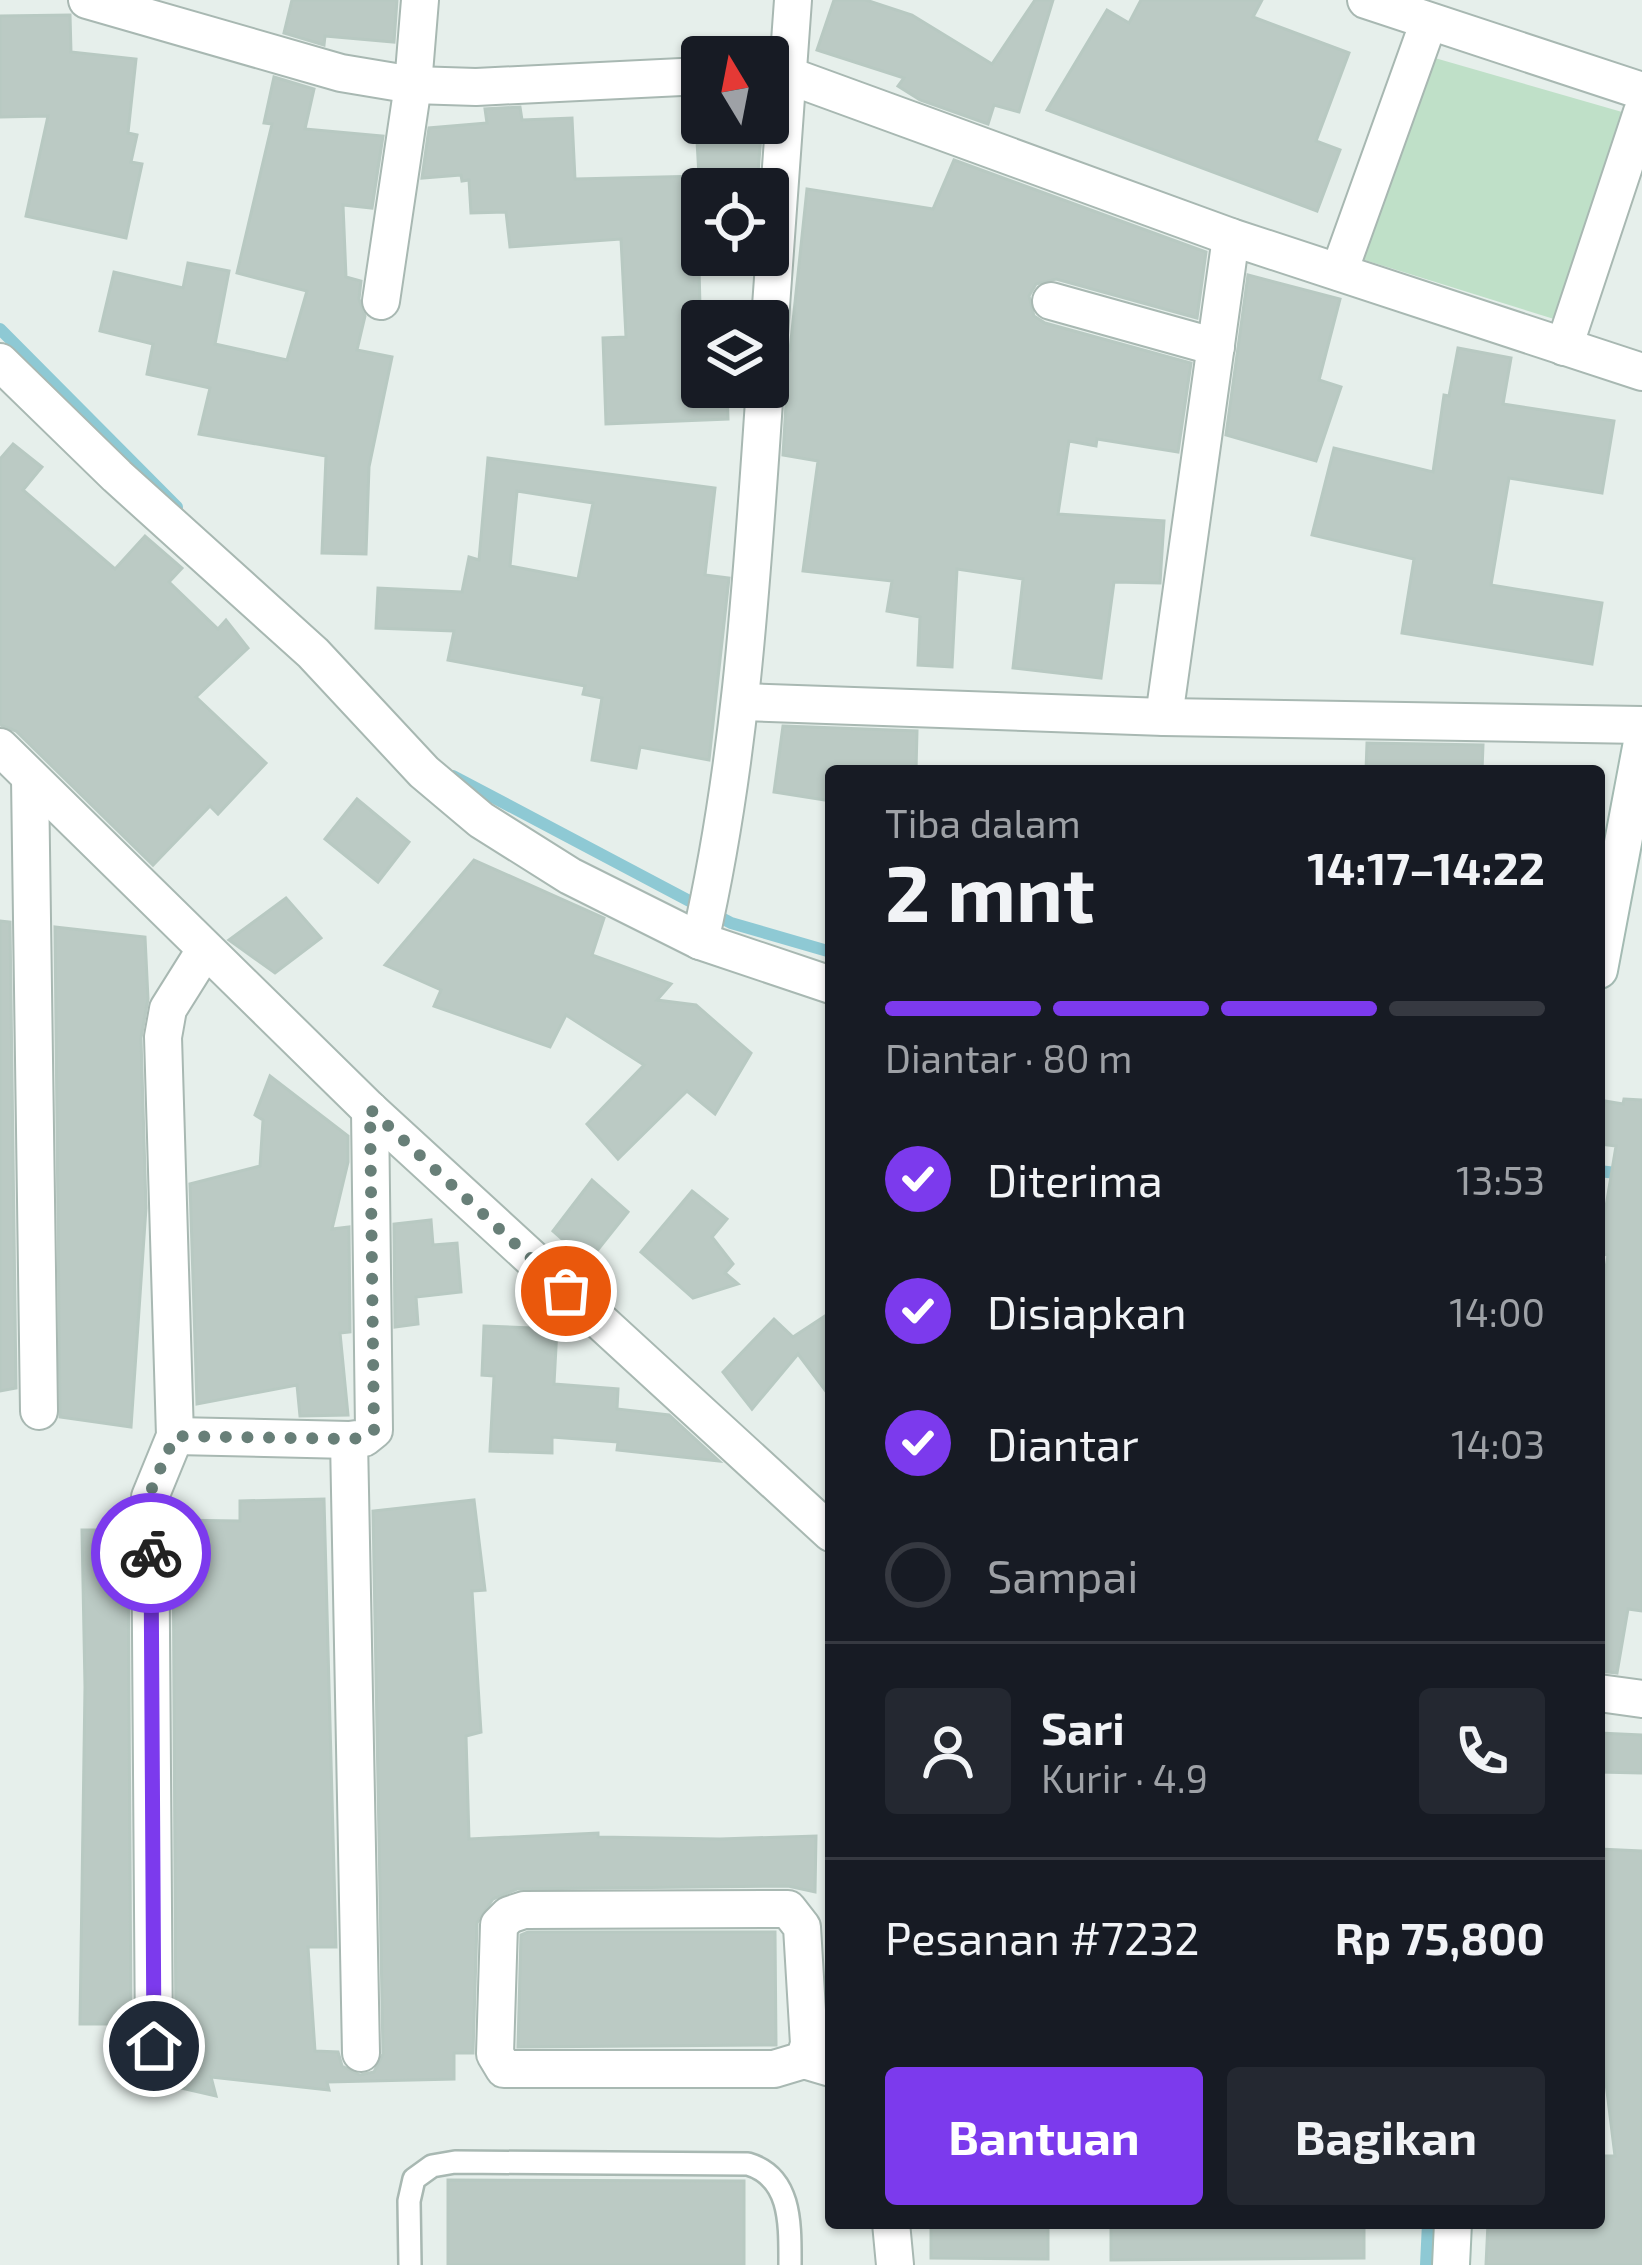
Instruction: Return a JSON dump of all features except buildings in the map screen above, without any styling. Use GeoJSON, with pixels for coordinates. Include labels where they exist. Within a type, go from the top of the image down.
{"type":"FeatureCollection","features":[{"type":"Feature","properties":{"kind":"street"},"geometry":{"type":"LineString","coordinates":[[86,0],[340,73],[413,85],[476,87],[681,77]]}},
{"type":"Feature","properties":{"kind":"street"},"geometry":{"type":"LineString","coordinates":[[381,301],[413,85],[420,0]]}},
{"type":"Feature","properties":{"kind":"street"},"geometry":{"type":"LineString","coordinates":[[785,36],[793,0]]}},
{"type":"Feature","properties":{"kind":"street"},"geometry":{"type":"LineString","coordinates":[[1366,0],[1642,91]]}},
{"type":"Feature","properties":{"kind":"street"},"geometry":{"type":"LineString","coordinates":[[1339,272],[1428,24]]}},
{"type":"Feature","properties":{"kind":"street"},"geometry":{"type":"LineString","coordinates":[[789,79],[1232,237],[1642,372]]}},
{"type":"Feature","properties":{"kind":"street"},"geometry":{"type":"LineString","coordinates":[[1564,347],[1642,112]]}},
{"type":"Feature","properties":{"kind":"street"},"geometry":{"type":"LineString","coordinates":[[770,300],[775,144]]}},
{"type":"Feature","properties":{"kind":"street"},"geometry":{"type":"LineString","coordinates":[[1164,717],[1232,237]]}},
{"type":"Feature","properties":{"kind":"street"},"geometry":{"type":"LineString","coordinates":[[1051,301],[1216,347]]}},
{"type":"Feature","properties":{"kind":"street"},"geometry":{"type":"LineString","coordinates":[[0,362],[117,476],[313,653],[453,799],[522,849],[825,983]]}},
{"type":"Feature","properties":{"kind":"street"},"geometry":{"type":"LineString","coordinates":[[702,932],[718,871],[743,702],[764,408]]}},
{"type":"Feature","properties":{"kind":"street"},"geometry":{"type":"LineString","coordinates":[[743,702],[1164,717],[1642,725]]}},
{"type":"Feature","properties":{"kind":"street"},"geometry":{"type":"LineString","coordinates":[[1605,938],[1642,742]]}},
{"type":"Feature","properties":{"kind":"street"},"geometry":{"type":"LineString","coordinates":[[0,747],[370,1109],[825,1527]]}},
{"type":"Feature","properties":{"kind":"street"},"geometry":{"type":"LineString","coordinates":[[30,778],[39,1411]]}},
{"type":"Feature","properties":{"kind":"street"},"geometry":{"type":"LineString","coordinates":[[154,2046],[164,1461],[164,1036],[168,1010],[205,950]]}},
{"type":"Feature","properties":{"kind":"street"},"geometry":{"type":"LineString","coordinates":[[361,2053],[350,1462],[374,1430],[376,1419],[370,1109]]}},
{"type":"Feature","properties":{"kind":"street"},"geometry":{"type":"LineString","coordinates":[[164,1461],[350,1462]]}},
{"type":"Feature","properties":{"kind":"street"},"geometry":{"type":"LineString","coordinates":[[1605,1694],[1642,1699]]}},
{"type":"Feature","properties":{"kind":"street"},"geometry":{"type":"LineString","coordinates":[[788,1909],[802,1927],[809,2044],[818,2064],[504,2069],[495,2054],[499,1925],[524,1910],[788,1909]]}},
{"type":"Feature","properties":{"kind":"street"},"geometry":{"type":"LineString","coordinates":[[892,2229],[895,2265]]}},
{"type":"Feature","properties":{"kind":"street"},"geometry":{"type":"LineString","coordinates":[[1450,2265],[1453,2229]]}},
{"type":"Feature","properties":{"kind":"lane"},"geometry":{"type":"LineString","coordinates":[[410,2265],[409,2201],[414,2179],[432,2166],[455,2162],[748,2164],[763,2168],[782,2190],[790,2265]]}},
{"type":"Feature","properties":{"kind":"green space"},"geometry":{"type":"Polygon","coordinates":[[[1421,54],[1629,114],[1554,319],[1355,257],[1421,54]]]}},
{"type":"Feature","properties":{"kind":"waterway"},"geometry":{"type":"LineString","coordinates":[[0,329],[177,507]]}},
{"type":"Feature","properties":{"kind":"waterway"},"geometry":{"type":"LineString","coordinates":[[453,776],[731,923],[825,950]]}},
{"type":"Feature","properties":{"kind":"waterway"},"geometry":{"type":"LineString","coordinates":[[1605,1172],[1642,1176]]}},
{"type":"Feature","properties":{"kind":"waterway"},"geometry":{"type":"LineString","coordinates":[[1426,2265],[1428,2229]]}},
{"type":"Feature","properties":{"kind":"way so far"},"geometry":{"type":"LineString","coordinates":[[151,1553],[152,1487],[175,1436],[349,1439],[364,1438],[374,1430],[370,1109],[566,1291]]}},
{"type":"Feature","properties":{"kind":"route"},"geometry":{"type":"LineString","coordinates":[[151,1553],[154,2046]]}}]}
